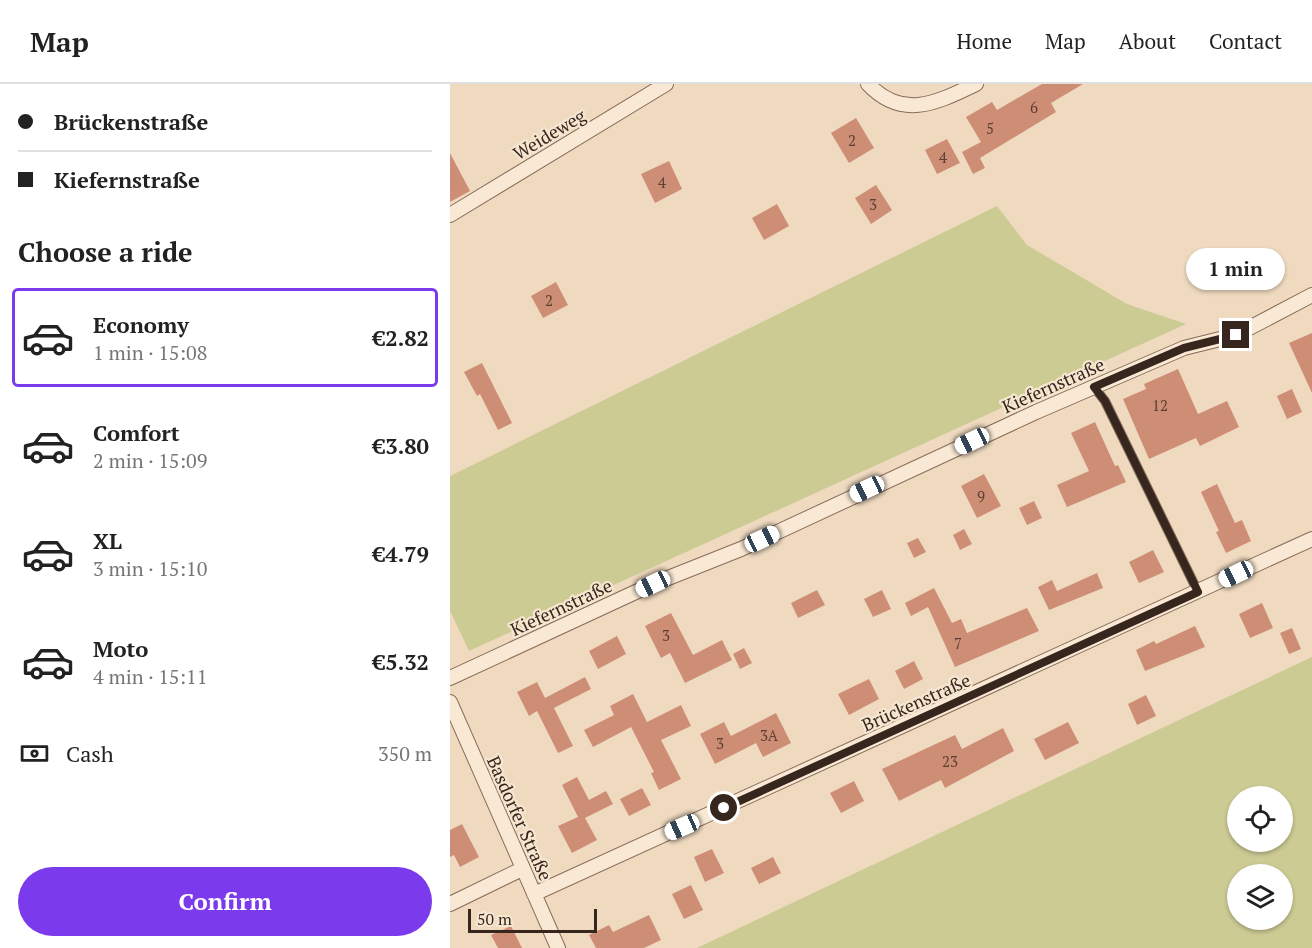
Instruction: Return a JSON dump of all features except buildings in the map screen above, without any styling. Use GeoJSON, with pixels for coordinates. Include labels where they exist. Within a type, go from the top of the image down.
{"type":"FeatureCollection","features":[{"type":"Feature","properties":{"kind":"street","name":"Weideweg"},"geometry":{"type":"LineString","coordinates":[[450,215],[666,84]]}},
{"type":"Feature","properties":{"kind":"street"},"geometry":{"type":"LineString","coordinates":[[868,84],[876,93],[905,105],[932,104],[976,84]]}},
{"type":"Feature","properties":{"kind":"street","name":"Kiefernstraße"},"geometry":{"type":"LineString","coordinates":[[450,678],[653,584],[741,549],[1094,387],[1184,348],[1236,335],[1312,294]]}},
{"type":"Feature","properties":{"kind":"street","name":"Brückenstraße"},"geometry":{"type":"LineString","coordinates":[[534,894],[1312,539]]}},
{"type":"Feature","properties":{"kind":"street","name":"Basdorfer Straße"},"geometry":{"type":"LineString","coordinates":[[450,702],[558,948]]}},
{"type":"Feature","properties":{"kind":"street"},"geometry":{"type":"LineString","coordinates":[[450,904],[522,869]]}},
{"type":"Feature","properties":{"kind":"lane"},"geometry":{"type":"LineString","coordinates":[[1094,387],[1105,401],[1198,592]]}},
{"type":"Feature","properties":{"kind":"shaded area"},"geometry":{"type":"Polygon","coordinates":[[[997,206],[1027,245],[1127,304],[1186,324],[469,651],[450,611],[450,476],[997,206]]]}},
{"type":"Feature","properties":{"kind":"shaded area"},"geometry":{"type":"Polygon","coordinates":[[[1312,657],[1312,948],[697,948],[1312,657]]]}},
{"type":"Feature","properties":{"kind":"route"},"geometry":{"type":"LineString","coordinates":[[724,808],[1198,592],[1105,401],[1094,387],[1184,348],[1236,335]]}}]}
